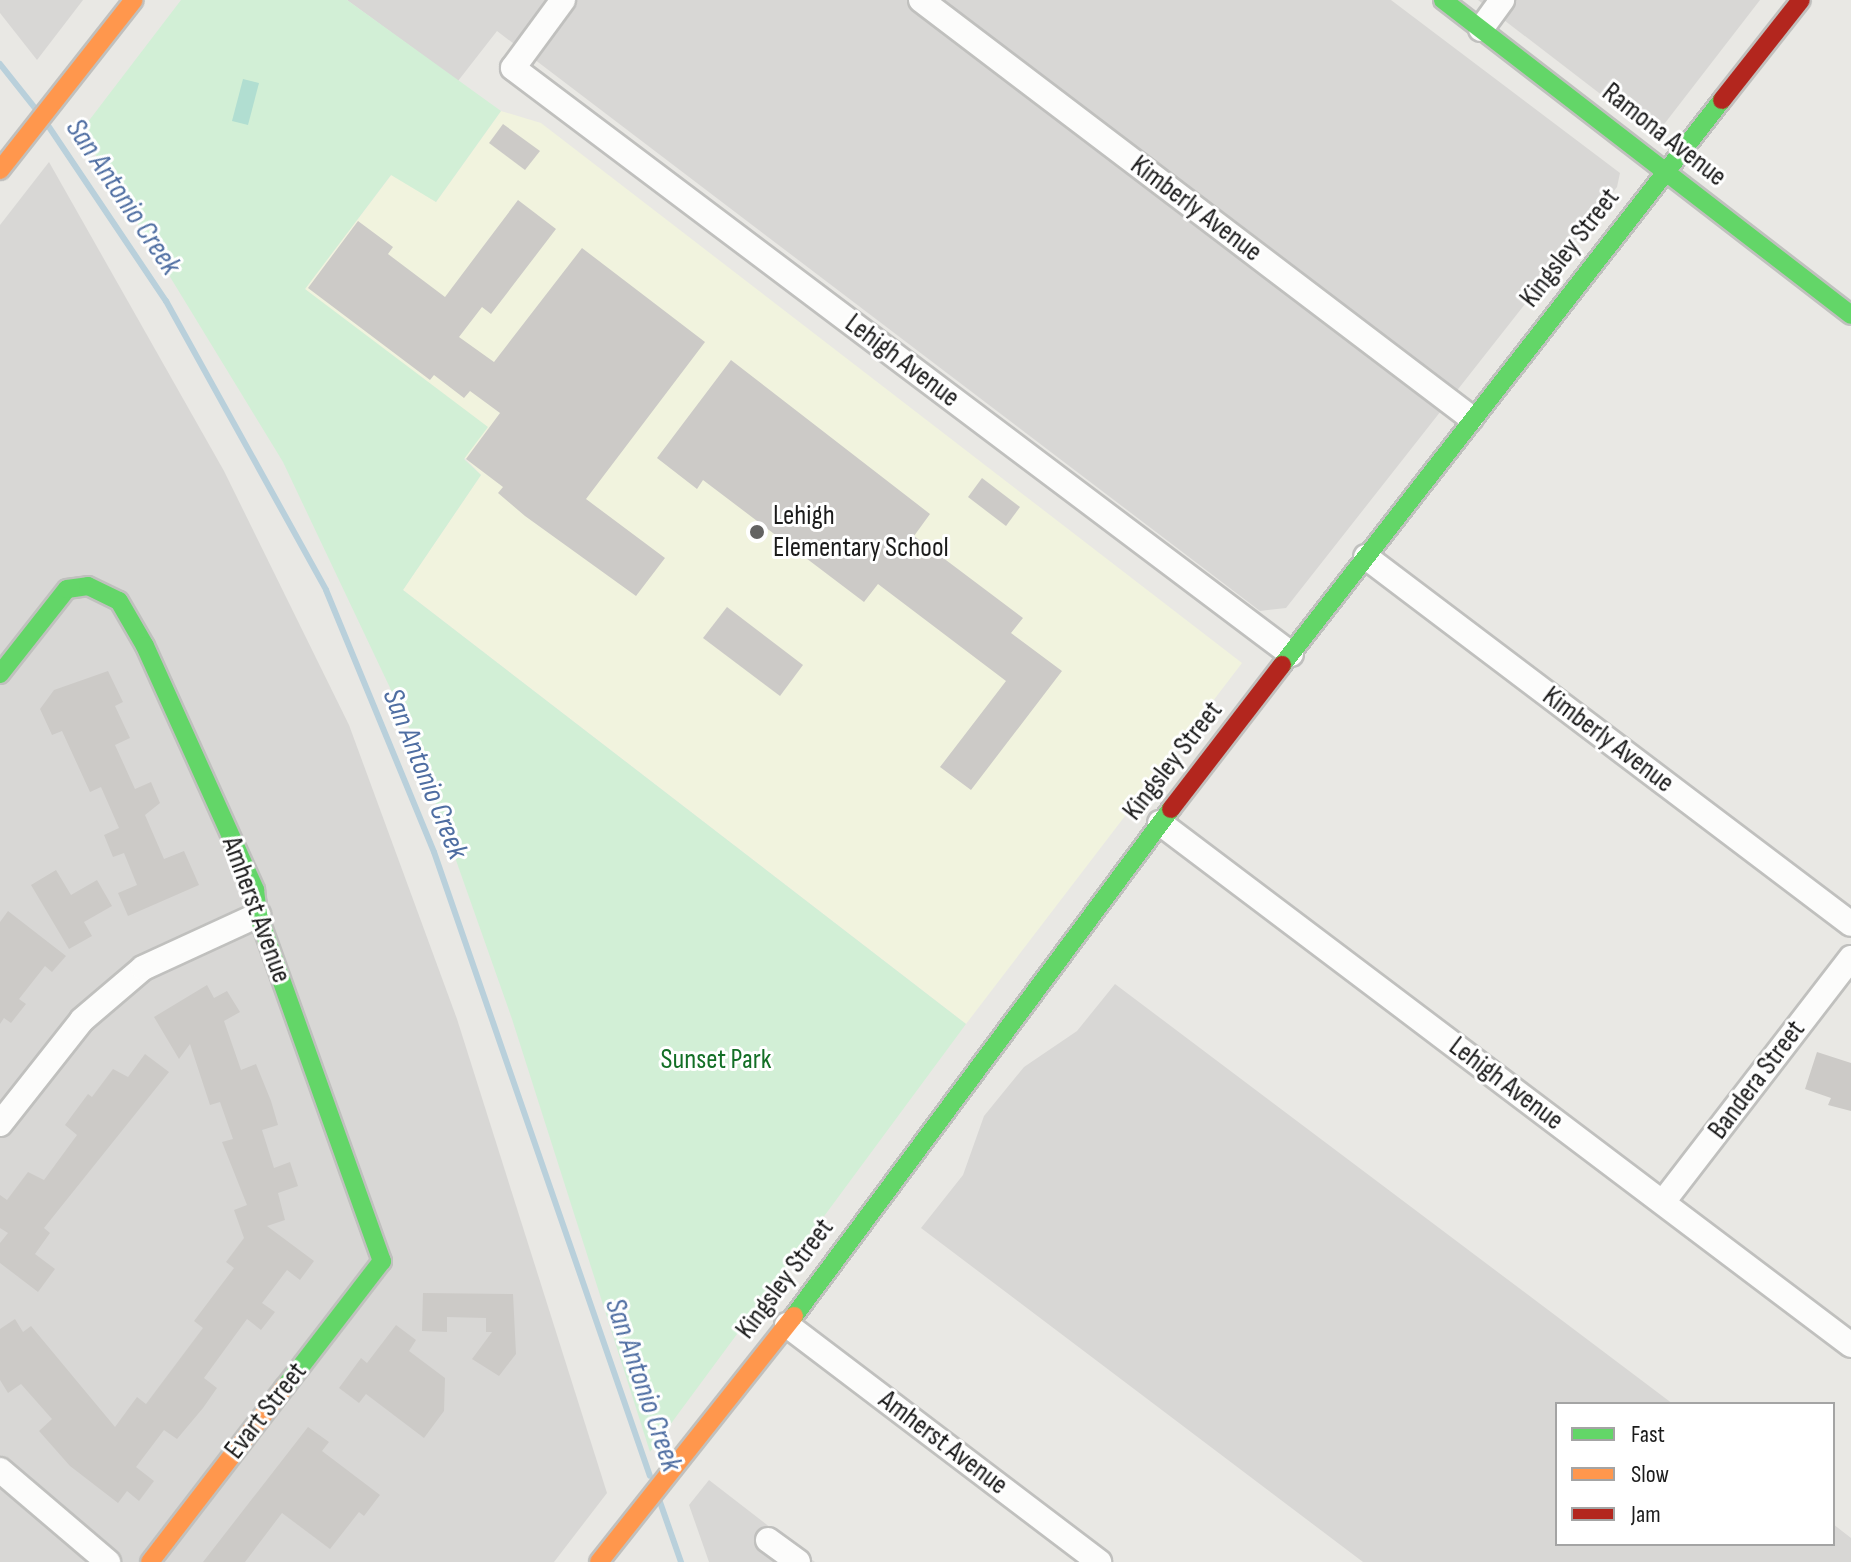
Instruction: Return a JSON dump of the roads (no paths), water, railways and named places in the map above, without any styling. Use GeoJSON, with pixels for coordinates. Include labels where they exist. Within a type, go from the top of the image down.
{"type":"FeatureCollection","features":[{"type":"Feature","properties":{"kind":"street"},"geometry":{"type":"LineString","coordinates":[[0,170],[134,0]]}},
{"type":"Feature","properties":{"kind":"street","name":"Lehigh Avenue"},"geometry":{"type":"LineString","coordinates":[[563,0],[513,68],[1291,654]]}},
{"type":"Feature","properties":{"kind":"street","name":"Kimberly Avenue"},"geometry":{"type":"LineString","coordinates":[[921,0],[1471,418]]}},
{"type":"Feature","properties":{"kind":"street","name":"Ramona Avenue"},"geometry":{"type":"LineString","coordinates":[[1443,0],[1851,315]]}},
{"type":"Feature","properties":{"kind":"street"},"geometry":{"type":"LineString","coordinates":[[1481,29],[1502,0]]}},
{"type":"Feature","properties":{"kind":"street","name":"Kingsley Street"},"geometry":{"type":"LineString","coordinates":[[599,1562],[787,1325],[1160,823],[1471,418],[1801,0]]}},
{"type":"Feature","properties":{"kind":"street","name":"Kimberly Avenue"},"geometry":{"type":"LineString","coordinates":[[1366,557],[1851,924]]}},
{"type":"Feature","properties":{"kind":"street","name":"Amherst Avenue"},"geometry":{"type":"LineString","coordinates":[[0,674],[67,589],[88,586],[119,601],[145,646],[255,890],[258,915],[382,1261]]}},
{"type":"Feature","properties":{"kind":"street","name":"Lehigh Avenue"},"geometry":{"type":"LineString","coordinates":[[1160,823],[1851,1345]]}},
{"type":"Feature","properties":{"kind":"street"},"geometry":{"type":"LineString","coordinates":[[0,1124],[82,1020],[143,968],[258,915]]}},
{"type":"Feature","properties":{"kind":"street","name":"Bandera Street"},"geometry":{"type":"LineString","coordinates":[[1663,1202],[1851,958]]}},
{"type":"Feature","properties":{"kind":"street","name":"Evart Street"},"geometry":{"type":"LineString","coordinates":[[150,1562],[382,1261]]}},
{"type":"Feature","properties":{"kind":"street","name":"Amherst Avenue"},"geometry":{"type":"LineString","coordinates":[[787,1325],[1099,1562]]}},
{"type":"Feature","properties":{"kind":"street"},"geometry":{"type":"LineString","coordinates":[[0,1470],[108,1562]]}},
{"type":"Feature","properties":{"kind":"street"},"geometry":{"type":"LineString","coordinates":[[768,1540],[798,1562]]}},
{"type":"Feature","properties":{"kind":"waterway","name":"San Antonio Creek"},"geometry":{"type":"LineString","coordinates":[[0,64],[35,108]]}},
{"type":"Feature","properties":{"kind":"waterway","name":"San Antonio Creek"},"geometry":{"type":"LineString","coordinates":[[49,127],[166,301],[326,590],[434,852],[650,1476]]}},
{"type":"Feature","properties":{"kind":"waterway","name":"San Antonio Creek"},"geometry":{"type":"LineString","coordinates":[[660,1502],[681,1562]]}},
{"type":"Feature","properties":{"kind":"place","name":"Lehigh Elementary School"},"geometry":{"type":"Point","coordinates":[757,532]}},
{"type":"Feature","properties":{"kind":"park label","name":"Sunset Park"},"geometry":{"type":"Point","coordinates":[716,1060]}}]}
